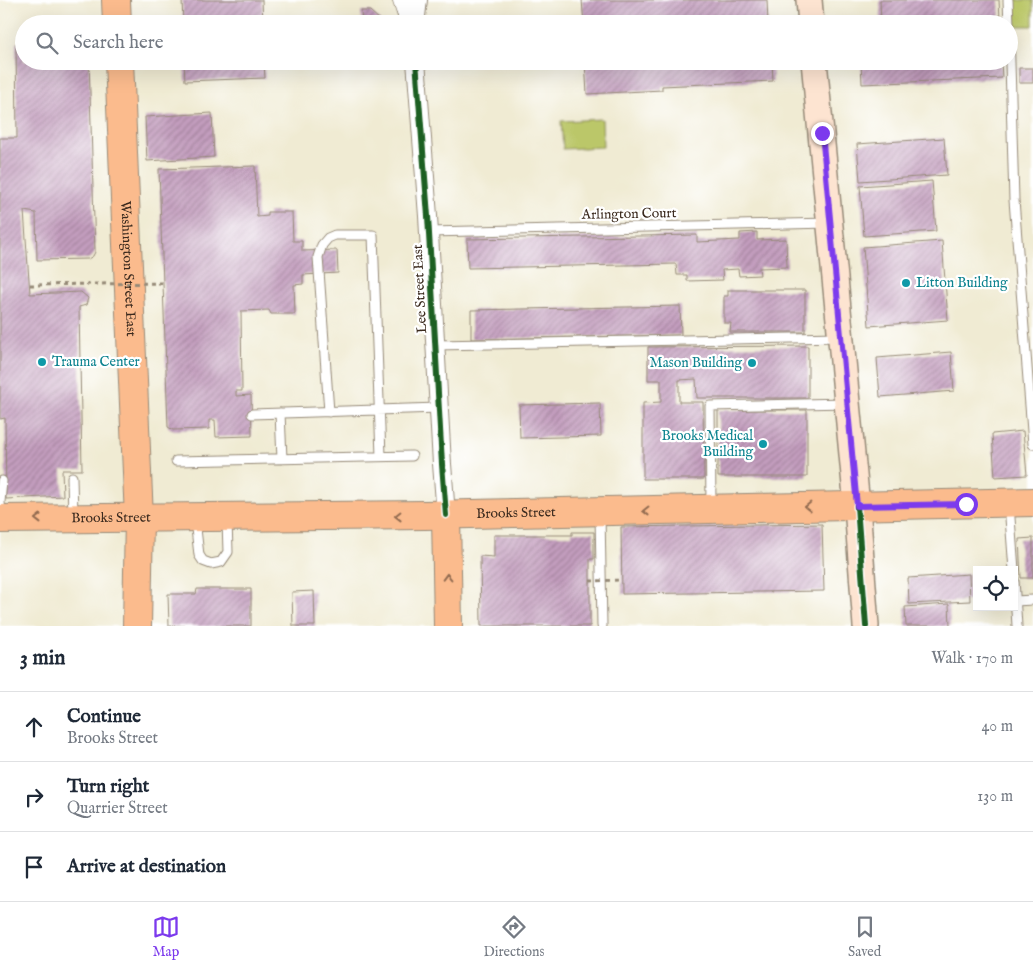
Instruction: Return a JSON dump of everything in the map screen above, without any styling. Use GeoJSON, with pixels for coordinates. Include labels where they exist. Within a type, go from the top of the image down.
{"type":"FeatureCollection","features":[{"type":"Feature","properties":{"kind":"main road"},"geometry":{"type":"LineString","coordinates":[[116,0],[117,15]]}},
{"type":"Feature","properties":{"kind":"main road"},"geometry":{"type":"LineString","coordinates":[[808,0],[810,15]]}},
{"type":"Feature","properties":{"kind":"main road","name":"Washington Street East"},"geometry":{"type":"LineString","coordinates":[[119,70],[139,518],[137,626]]}},
{"type":"Feature","properties":{"kind":"main road"},"geometry":{"type":"LineString","coordinates":[[815,70],[857,506],[866,626]]}},
{"type":"Feature","properties":{"kind":"main road","name":"Brooks Street"},"geometry":{"type":"LineString","coordinates":[[1,519],[446,515],[1021,503]]}},
{"type":"Feature","properties":{"kind":"main road","name":"Lee Street East"},"geometry":{"type":"LineString","coordinates":[[446,515],[448,626]]}},
{"type":"Feature","properties":{"kind":"street"},"geometry":{"type":"LineString","coordinates":[[402,0],[407,15]]}},
{"type":"Feature","properties":{"kind":"street"},"geometry":{"type":"LineString","coordinates":[[416,15],[418,0]]}},
{"type":"Feature","properties":{"kind":"street","name":"Lee Street East"},"geometry":{"type":"LineString","coordinates":[[417,70],[429,232],[446,515]]}},
{"type":"Feature","properties":{"kind":"lane"},"geometry":{"type":"LineString","coordinates":[[1008,0],[1009,15]]}},
{"type":"Feature","properties":{"kind":"lane"},"geometry":{"type":"LineString","coordinates":[[1010,70],[1014,200],[1033,444]]}},
{"type":"Feature","properties":{"kind":"lane","name":"Arlington Court"},"geometry":{"type":"LineString","coordinates":[[429,232],[830,223]]}},
{"type":"Feature","properties":{"kind":"lane"},"geometry":{"type":"LineString","coordinates":[[329,412],[318,257],[322,245],[328,238],[335,235],[373,235],[381,456]]}},
{"type":"Feature","properties":{"kind":"lane"},"geometry":{"type":"LineString","coordinates":[[436,345],[840,337]]}},
{"type":"Feature","properties":{"kind":"lane"},"geometry":{"type":"LineString","coordinates":[[711,509],[710,406],[846,403]]}},
{"type":"Feature","properties":{"kind":"lane"},"geometry":{"type":"LineString","coordinates":[[252,414],[439,408]]}},
{"type":"Feature","properties":{"kind":"lane"},"geometry":{"type":"LineString","coordinates":[[280,413],[282,459]]}},
{"type":"Feature","properties":{"kind":"lane"},"geometry":{"type":"LineString","coordinates":[[176,461],[412,456]]}},
{"type":"Feature","properties":{"kind":"lane"},"geometry":{"type":"LineString","coordinates":[[72,477],[73,519]]}},
{"type":"Feature","properties":{"kind":"lane"},"geometry":{"type":"LineString","coordinates":[[1,519],[2,481]]}},
{"type":"Feature","properties":{"kind":"lane"},"geometry":{"type":"LineString","coordinates":[[1014,566],[1021,503]]}},
{"type":"Feature","properties":{"kind":"lane"},"geometry":{"type":"LineString","coordinates":[[600,512],[602,626]]}},
{"type":"Feature","properties":{"kind":"lane"},"geometry":{"type":"LineString","coordinates":[[195,518],[199,555],[204,561],[211,564],[221,562],[228,552],[227,517]]}},
{"type":"Feature","properties":{"kind":"lane"},"geometry":{"type":"LineString","coordinates":[[1018,601],[1033,600]]}},
{"type":"Feature","properties":{"kind":"lane"},"geometry":{"type":"LineString","coordinates":[[1016,611],[1017,626]]}},
{"type":"Feature","properties":{"kind":"path"},"geometry":{"type":"LineString","coordinates":[[30,285],[163,283]]}},
{"type":"Feature","properties":{"kind":"path"},"geometry":{"type":"LineString","coordinates":[[590,581],[622,580]]}},
{"type":"Feature","properties":{"kind":"green space"},"geometry":{"type":"Polygon","coordinates":[[[1015,0],[1033,0],[1033,26],[1018,26],[1018,15],[1015,15],[1015,0]]]}},
{"type":"Feature","properties":{"kind":"green space"},"geometry":{"type":"Polygon","coordinates":[[[602,119],[603,147],[563,149],[561,121],[602,119]]]}},
{"type":"Feature","properties":{"kind":"building"},"geometry":{"type":"Polygon","coordinates":[[[182,0],[262,0],[263,15],[183,15],[182,0]]]}},
{"type":"Feature","properties":{"kind":"building"},"geometry":{"type":"Polygon","coordinates":[[[582,0],[767,0],[768,15],[583,15],[582,0]]]}},
{"type":"Feature","properties":{"kind":"building"},"geometry":{"type":"Polygon","coordinates":[[[880,0],[999,0],[1000,15],[881,15],[880,0]]]}},
{"type":"Feature","properties":{"kind":"building"},"geometry":{"type":"Polygon","coordinates":[[[361,11],[370,11],[374,15],[361,15],[361,11]]]}},
{"type":"Feature","properties":{"kind":"building"},"geometry":{"type":"Polygon","coordinates":[[[1019,68],[1033,68],[1033,83],[1019,83],[1019,68]]]}},
{"type":"Feature","properties":{"kind":"building"},"geometry":{"type":"Polygon","coordinates":[[[16,70],[89,70],[95,252],[93,256],[88,259],[37,260],[36,213],[24,211],[30,294],[81,292],[88,298],[86,305],[79,307],[82,470],[62,470],[63,496],[6,499],[5,418],[0,419],[0,138],[17,138],[16,70]]]}},
{"type":"Feature","properties":{"kind":"building"},"geometry":{"type":"Polygon","coordinates":[[[184,70],[265,70],[265,78],[185,81],[184,70]]]}},
{"type":"Feature","properties":{"kind":"building"},"geometry":{"type":"Polygon","coordinates":[[[586,70],[772,70],[773,81],[662,86],[662,90],[587,94],[586,70]]]}},
{"type":"Feature","properties":{"kind":"building"},"geometry":{"type":"Polygon","coordinates":[[[861,70],[1002,70],[1002,78],[862,84],[861,70]]]}},
{"type":"Feature","properties":{"kind":"building"},"geometry":{"type":"Polygon","coordinates":[[[212,113],[214,157],[147,161],[145,117],[212,113]]]}},
{"type":"Feature","properties":{"kind":"building"},"geometry":{"type":"Polygon","coordinates":[[[944,138],[947,175],[860,181],[857,144],[944,138]]]}},
{"type":"Feature","properties":{"kind":"building"},"geometry":{"type":"Polygon","coordinates":[[[255,166],[257,217],[268,216],[268,212],[292,212],[293,241],[302,241],[302,251],[337,250],[338,273],[303,275],[303,284],[294,285],[295,314],[271,314],[269,310],[241,311],[242,391],[236,391],[236,396],[251,395],[252,436],[216,437],[215,420],[209,420],[209,429],[173,430],[168,427],[159,169],[255,166]]]}},
{"type":"Feature","properties":{"kind":"building"},"geometry":{"type":"Polygon","coordinates":[[[932,181],[936,231],[864,236],[860,186],[932,181]]]}},
{"type":"Feature","properties":{"kind":"building"},"geometry":{"type":"Polygon","coordinates":[[[757,232],[757,240],[786,239],[787,267],[759,268],[760,275],[739,276],[738,269],[722,270],[723,280],[687,281],[687,275],[677,275],[676,264],[468,268],[467,239],[697,235],[697,242],[740,240],[740,233],[757,232]]]}},
{"type":"Feature","properties":{"kind":"building","name":"Litton Building"},"geometry":{"type":"Polygon","coordinates":[[[942,241],[948,320],[869,326],[863,247],[942,241]]]}},
{"type":"Feature","properties":{"kind":"building"},"geometry":{"type":"Polygon","coordinates":[[[728,290],[805,290],[805,332],[730,332],[731,323],[724,323],[724,296],[728,296],[728,290]]]}},
{"type":"Feature","properties":{"kind":"building"},"geometry":{"type":"Polygon","coordinates":[[[680,306],[681,335],[471,339],[471,310],[680,306]]]}},
{"type":"Feature","properties":{"kind":"building"},"geometry":{"type":"Polygon","coordinates":[[[808,346],[808,398],[697,398],[696,379],[679,380],[679,402],[703,402],[704,479],[643,479],[643,403],[661,402],[661,380],[648,380],[648,347],[808,346]]]}},
{"type":"Feature","properties":{"kind":"building"},"geometry":{"type":"Polygon","coordinates":[[[951,352],[954,391],[880,397],[877,358],[951,352]]]}},
{"type":"Feature","properties":{"kind":"building"},"geometry":{"type":"Polygon","coordinates":[[[600,403],[601,436],[520,438],[519,405],[600,403]]]}},
{"type":"Feature","properties":{"kind":"building","name":"Brooks Medical Building"},"geometry":{"type":"Polygon","coordinates":[[[718,410],[807,410],[807,477],[718,477],[718,410]]]}},
{"type":"Feature","properties":{"kind":"building"},"geometry":{"type":"Polygon","coordinates":[[[1023,431],[1027,475],[995,477],[992,434],[1023,431]]]}},
{"type":"Feature","properties":{"kind":"building"},"geometry":{"type":"Polygon","coordinates":[[[822,524],[824,591],[622,594],[621,527],[822,524]]]}},
{"type":"Feature","properties":{"kind":"building"},"geometry":{"type":"Polygon","coordinates":[[[572,532],[594,532],[594,559],[590,559],[590,626],[481,626],[480,556],[494,557],[494,535],[572,535],[572,532]]]}},
{"type":"Feature","properties":{"kind":"building"},"geometry":{"type":"Polygon","coordinates":[[[1033,538],[1033,578],[1021,578],[1019,539],[1033,538]]]}},
{"type":"Feature","properties":{"kind":"building"},"geometry":{"type":"Polygon","coordinates":[[[969,574],[970,601],[909,604],[908,578],[969,574]]]}},
{"type":"Feature","properties":{"kind":"building"},"geometry":{"type":"Polygon","coordinates":[[[197,589],[251,589],[251,626],[169,626],[168,594],[196,594],[197,589]]]}},
{"type":"Feature","properties":{"kind":"building"},"geometry":{"type":"Polygon","coordinates":[[[314,591],[315,626],[293,626],[292,592],[314,591]]]}},
{"type":"Feature","properties":{"kind":"building"},"geometry":{"type":"Polygon","coordinates":[[[949,604],[950,626],[906,626],[905,607],[949,604]]]}},
{"type":"Feature","properties":{"kind":"cycle path"},"geometry":{"type":"LineString","coordinates":[[417,70],[428,216],[446,515]]}},
{"type":"Feature","properties":{"kind":"cycle path"},"geometry":{"type":"LineString","coordinates":[[857,506],[866,626]]}},
{"type":"Feature","properties":{"kind":"place","name":"Litton Building"},"geometry":{"type":"Point","coordinates":[906,283]}},
{"type":"Feature","properties":{"kind":"place","name":"Trauma Center"},"geometry":{"type":"Point","coordinates":[42,362]}},
{"type":"Feature","properties":{"kind":"place","name":"Mason Building"},"geometry":{"type":"Point","coordinates":[752,363]}},
{"type":"Feature","properties":{"kind":"place","name":"Brooks Medical Building"},"geometry":{"type":"Point","coordinates":[763,444]}},
{"type":"Feature","properties":{"kind":"route"},"geometry":{"type":"LineString","coordinates":[[822,133],[857,506],[966,504]]}}]}
